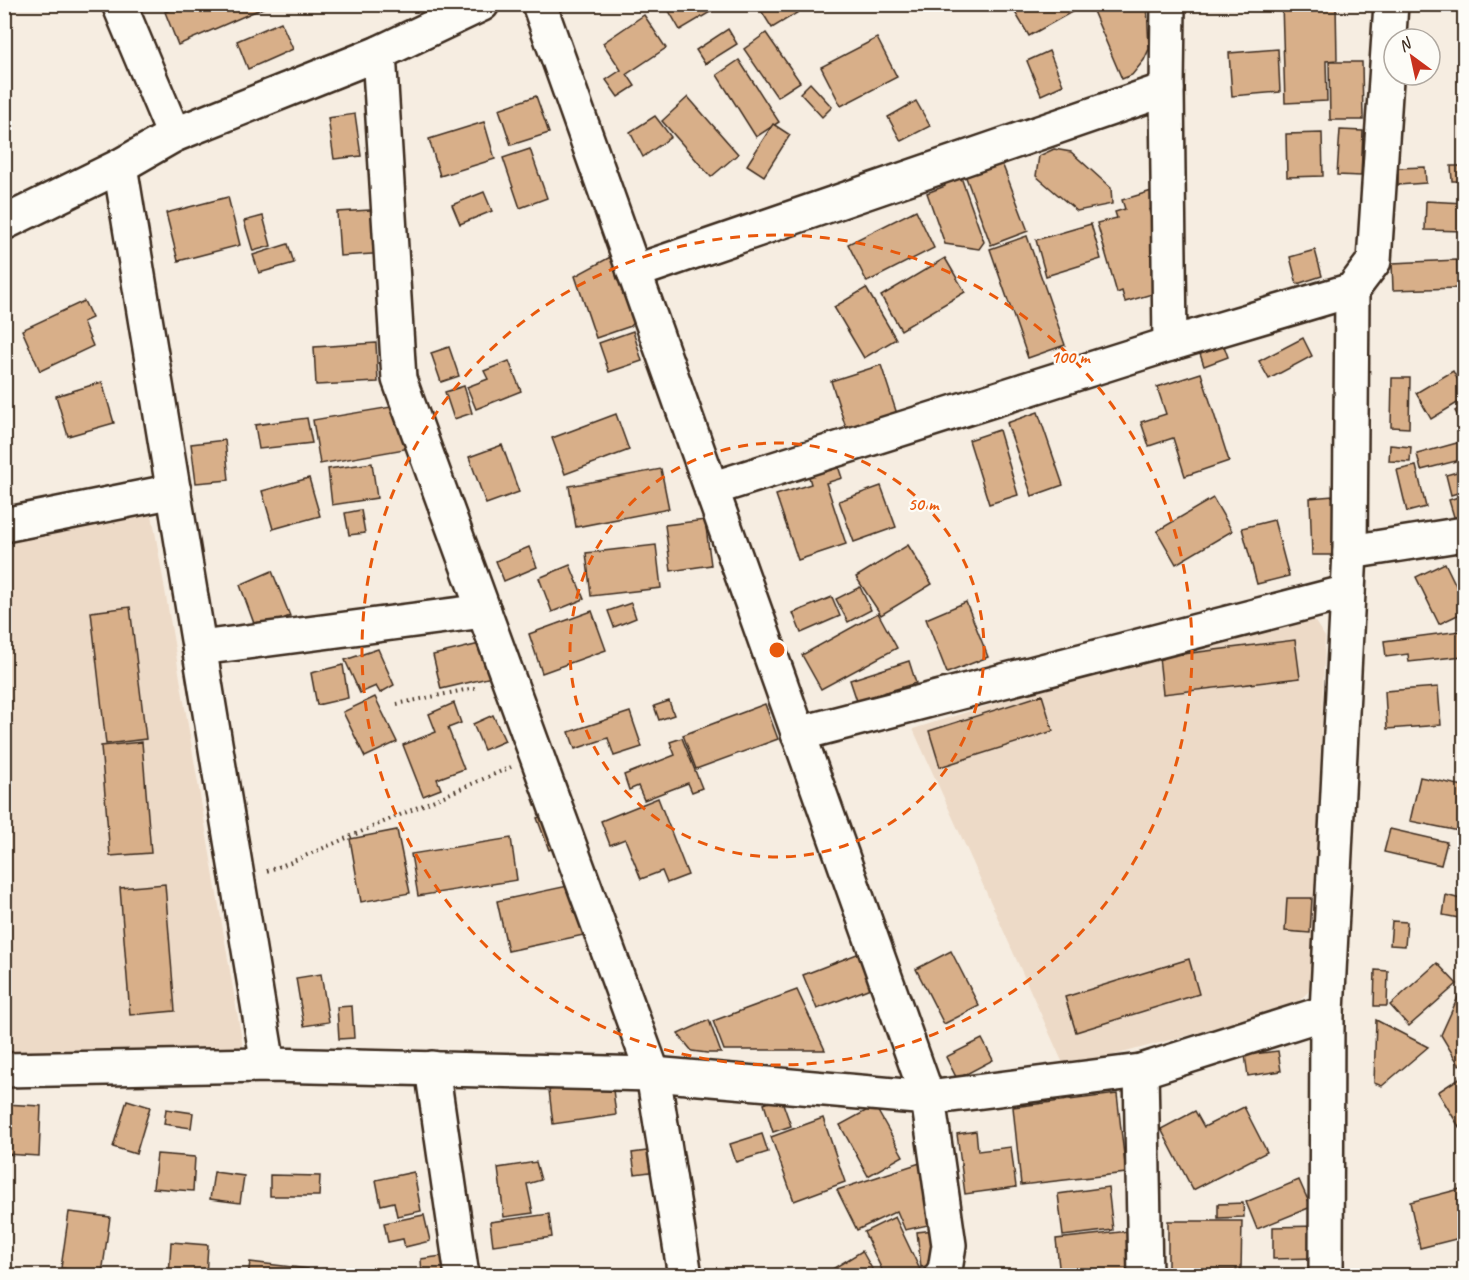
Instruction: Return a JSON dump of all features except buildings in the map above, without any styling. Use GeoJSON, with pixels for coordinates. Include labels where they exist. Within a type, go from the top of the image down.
{"type":"FeatureCollection","features":[{"type":"Feature","properties":{"kind":"street"},"geometry":{"type":"LineString","coordinates":[[119,4],[174,135]]}},
{"type":"Feature","properties":{"kind":"street"},"geometry":{"type":"LineString","coordinates":[[4,223],[120,166],[174,135],[379,53],[482,4]]}},
{"type":"Feature","properties":{"kind":"street"},"geometry":{"type":"LineString","coordinates":[[539,4],[928,1098],[949,1245],[945,1270],[941,1275]]}},
{"type":"Feature","properties":{"kind":"street"},"geometry":{"type":"LineString","coordinates":[[1168,4],[1170,344]]}},
{"type":"Feature","properties":{"kind":"street"},"geometry":{"type":"LineString","coordinates":[[711,489],[1170,344],[1352,290],[1374,261],[1391,4]]}},
{"type":"Feature","properties":{"kind":"street"},"geometry":{"type":"LineString","coordinates":[[379,53],[399,379],[653,1074],[685,1275]]}},
{"type":"Feature","properties":{"kind":"street"},"geometry":{"type":"LineString","coordinates":[[634,272],[1167,89]]}},
{"type":"Feature","properties":{"kind":"street"},"geometry":{"type":"LineString","coordinates":[[120,166],[268,1065]]}},
{"type":"Feature","properties":{"kind":"street"},"geometry":{"type":"LineString","coordinates":[[1326,1275],[1327,1012],[1350,552],[1352,290]]}},
{"type":"Feature","properties":{"kind":"street"},"geometry":{"type":"LineString","coordinates":[[4,525],[174,492]]}},
{"type":"Feature","properties":{"kind":"street"},"geometry":{"type":"LineString","coordinates":[[1350,552],[1464,534]]}},
{"type":"Feature","properties":{"kind":"street"},"geometry":{"type":"LineString","coordinates":[[798,734],[1347,592]]}},
{"type":"Feature","properties":{"kind":"street"},"geometry":{"type":"LineString","coordinates":[[200,648],[484,611]]}},
{"type":"Feature","properties":{"kind":"street"},"geometry":{"type":"LineString","coordinates":[[4,1070],[268,1065],[653,1074],[928,1098],[1141,1071],[1327,1012]]}},
{"type":"Feature","properties":{"kind":"street"},"geometry":{"type":"LineString","coordinates":[[432,1068],[462,1275]]}},
{"type":"Feature","properties":{"kind":"street"},"geometry":{"type":"LineString","coordinates":[[1141,1071],[1145,1275]]}},
{"type":"Feature","properties":{"kind":"path"},"geometry":{"type":"LineString","coordinates":[[397,704],[509,681]]}},
{"type":"Feature","properties":{"kind":"path"},"geometry":{"type":"LineString","coordinates":[[238,881],[291,862],[537,755]]}},
{"type":"Feature","properties":{"kind":"shaded area"},"geometry":{"type":"Polygon","coordinates":[[[152,514],[243,1047],[5,1053],[5,541],[152,514]]]}},
{"type":"Feature","properties":{"kind":"shaded area"},"geometry":{"type":"Polygon","coordinates":[[[1312,617],[1325,637],[1312,988],[1292,1008],[1065,1068],[913,729],[1147,656],[1312,617]]]}}]}
